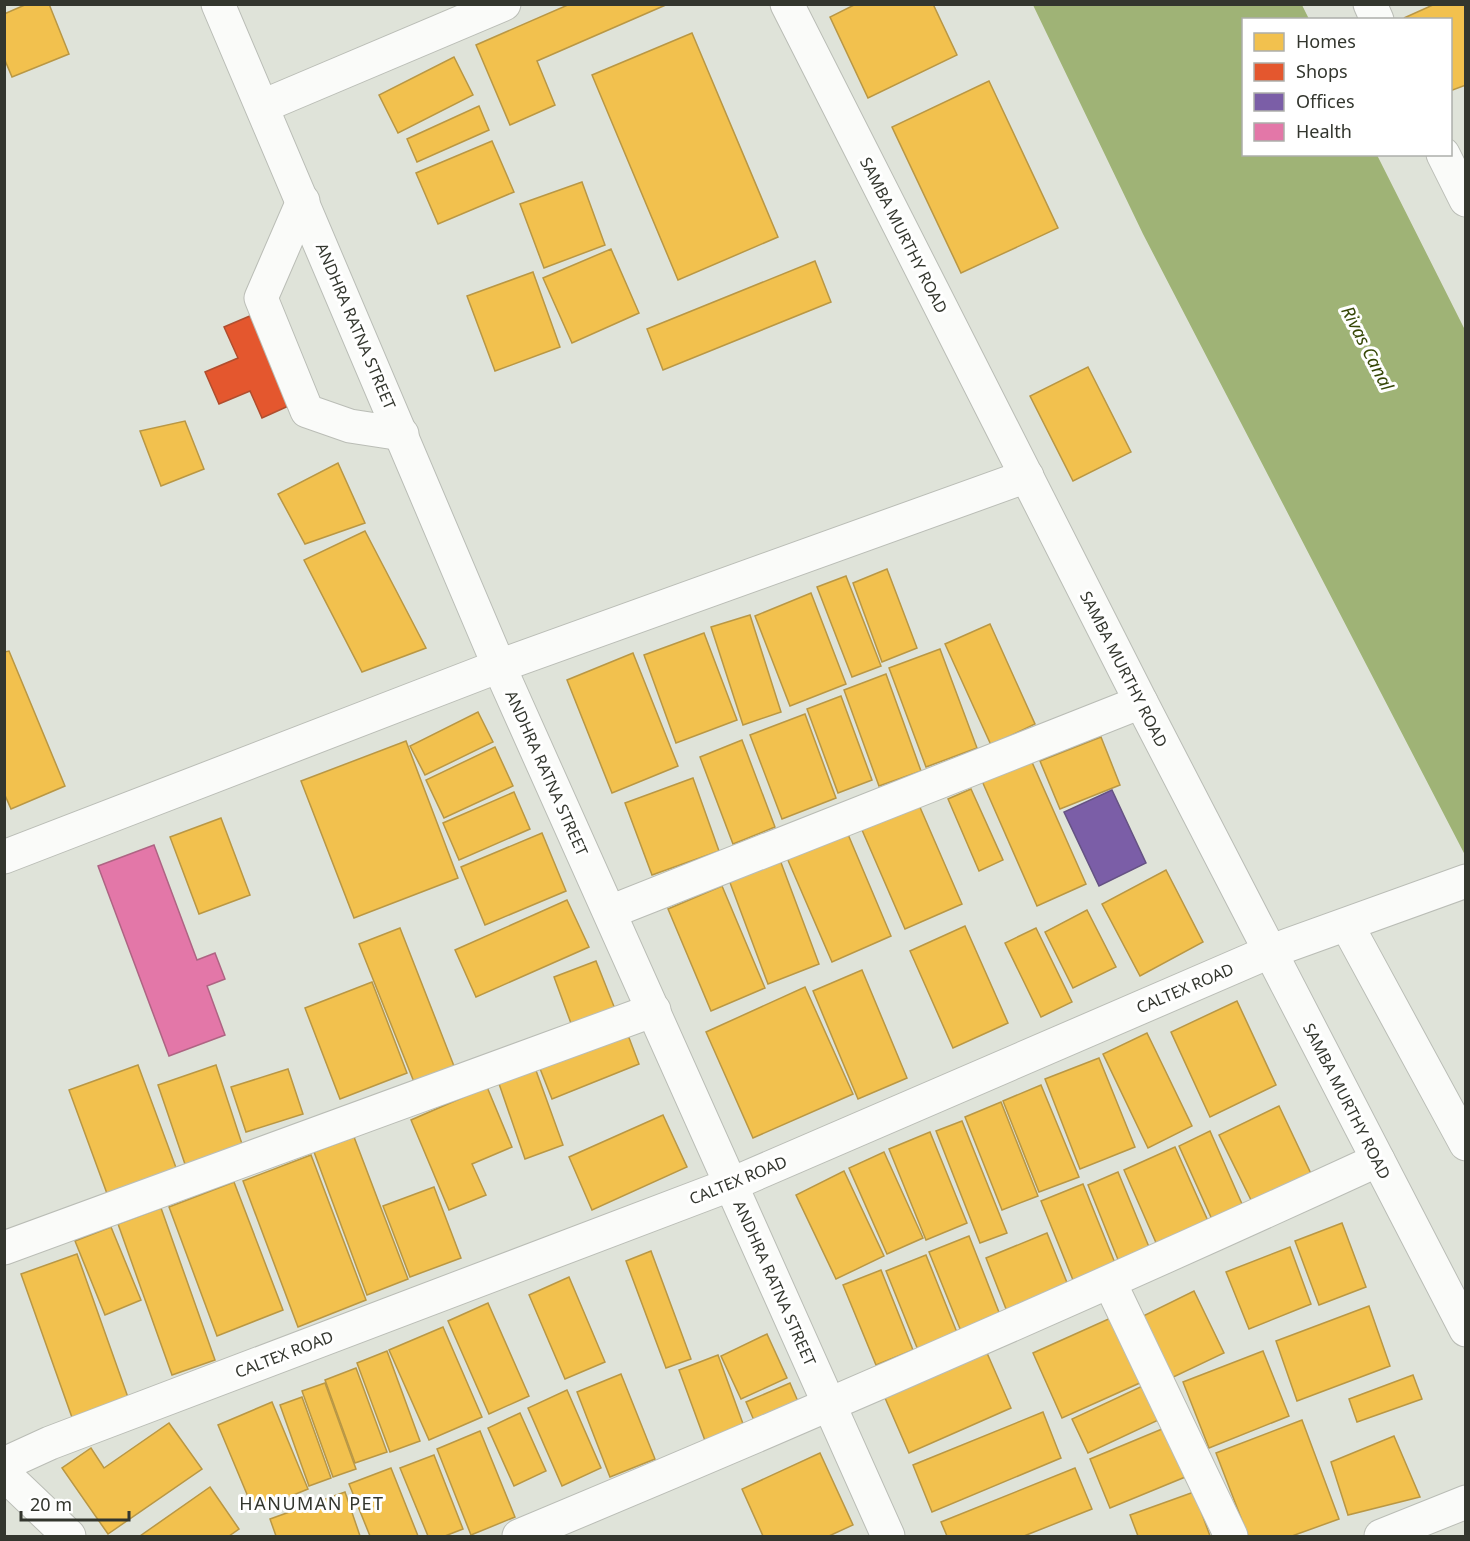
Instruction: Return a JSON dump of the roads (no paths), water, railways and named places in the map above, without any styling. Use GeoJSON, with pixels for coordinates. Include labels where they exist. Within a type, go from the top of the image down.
{"type":"FeatureCollection","features":[{"type":"Feature","properties":{"kind":"street","name":"ANDHRA RATNA STREET"},"geometry":{"type":"LineString","coordinates":[[218,4],[500,666],[888,1536]]}},
{"type":"Feature","properties":{"kind":"street"},"geometry":{"type":"LineString","coordinates":[[263,106],[504,4]]}},
{"type":"Feature","properties":{"kind":"street","name":"SAMBA MURTHY ROAD"},"geometry":{"type":"LineString","coordinates":[[787,4],[1269,952],[1466,1330]]}},
{"type":"Feature","properties":{"kind":"street"},"geometry":{"type":"LineString","coordinates":[[1370,4],[1376,18]]}},
{"type":"Feature","properties":{"kind":"street"},"geometry":{"type":"LineString","coordinates":[[1444,156],[1466,200]]}},
{"type":"Feature","properties":{"kind":"street"},"geometry":{"type":"LineString","coordinates":[[303,201],[261,298],[307,411],[350,426],[402,434]]}},
{"type":"Feature","properties":{"kind":"street"},"geometry":{"type":"LineString","coordinates":[[4,857],[500,666],[1027,476]]}},
{"type":"Feature","properties":{"kind":"street"},"geometry":{"type":"LineString","coordinates":[[610,912],[1141,702]]}},
{"type":"Feature","properties":{"kind":"street","name":"CALTEX ROAD"},"geometry":{"type":"LineString","coordinates":[[4,1464],[50,1443],[732,1184],[1269,952],[1459,884]]}},
{"type":"Feature","properties":{"kind":"street"},"geometry":{"type":"LineString","coordinates":[[1347,925],[1466,1144]]}},
{"type":"Feature","properties":{"kind":"street"},"geometry":{"type":"LineString","coordinates":[[4,1248],[654,1010]]}},
{"type":"Feature","properties":{"kind":"street"},"geometry":{"type":"LineString","coordinates":[[519,1536],[829,1407],[1110,1283],[1378,1160]]}},
{"type":"Feature","properties":{"kind":"street"},"geometry":{"type":"LineString","coordinates":[[1110,1283],[1231,1536]]}},
{"type":"Feature","properties":{"kind":"street"},"geometry":{"type":"LineString","coordinates":[[4,1474],[69,1536]]}},
{"type":"Feature","properties":{"kind":"street"},"geometry":{"type":"LineString","coordinates":[[1381,1536],[1466,1502]]}},
{"type":"Feature","properties":{"kind":"water","name":"Rivas Canal"},"geometry":{"type":"Polygon","coordinates":[[[1033,5],[1302,5],[1308,18],[1242,18],[1242,156],[1378,156],[1465,330],[1465,855],[1143,234],[1033,5]]]}},
{"type":"Feature","properties":{"kind":"district","name":"HANUMAN PET"},"geometry":{"type":"Point","coordinates":[312,1503]}}]}
